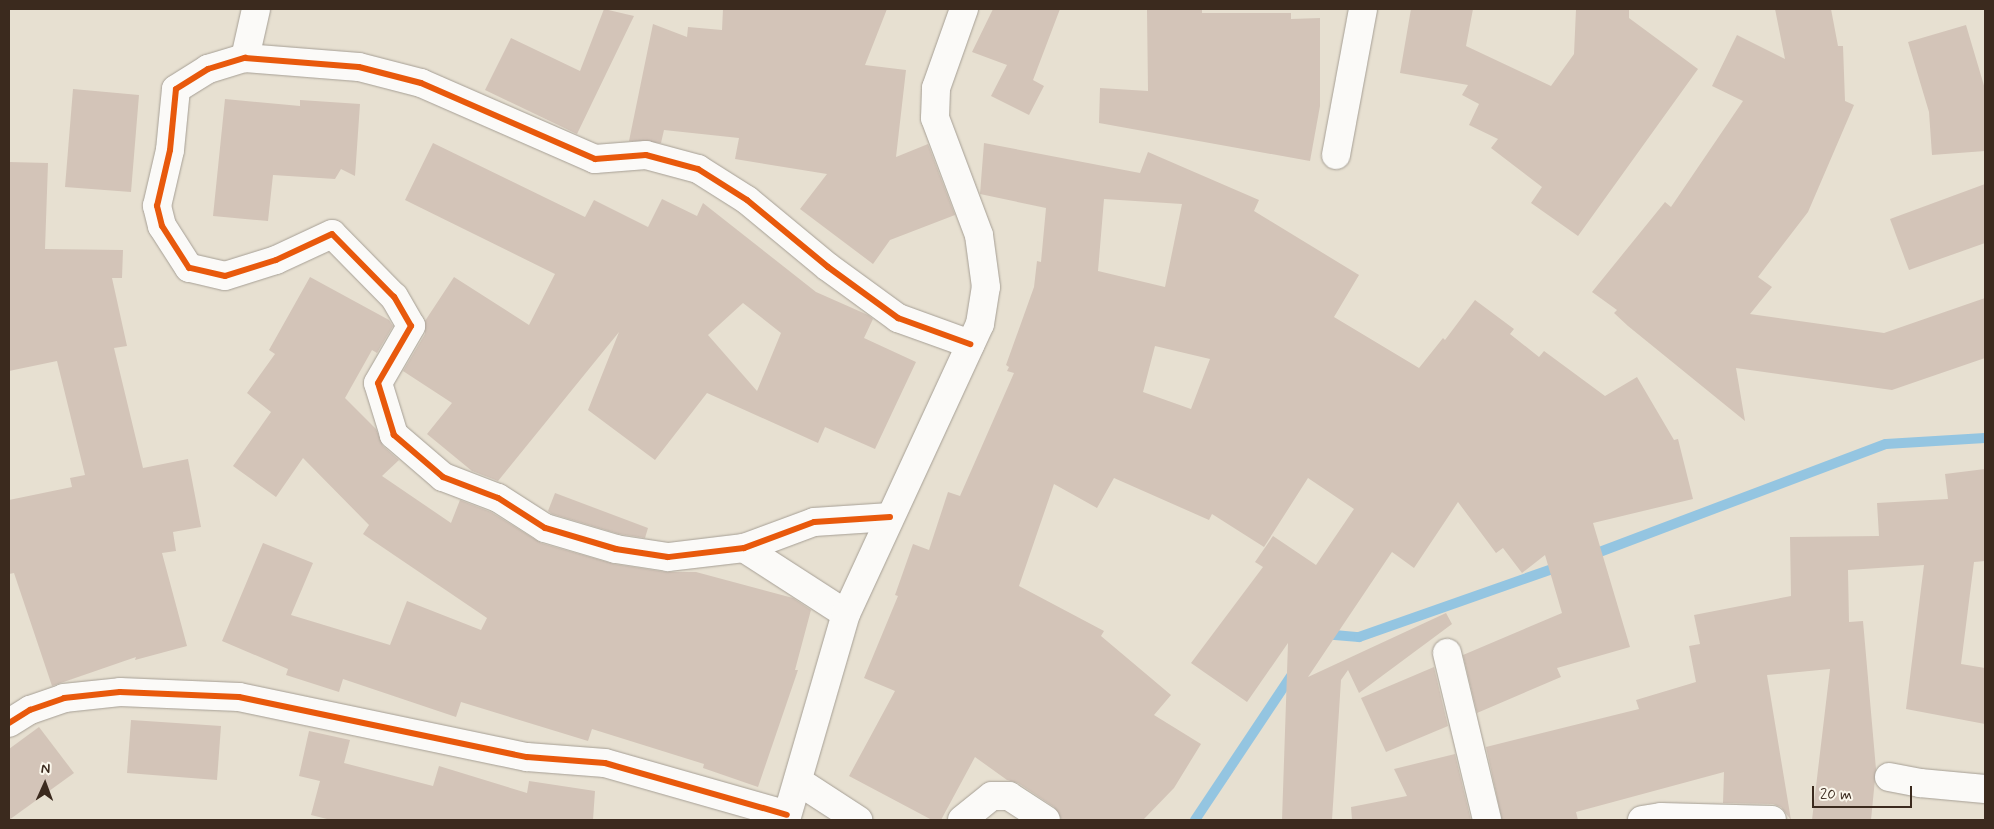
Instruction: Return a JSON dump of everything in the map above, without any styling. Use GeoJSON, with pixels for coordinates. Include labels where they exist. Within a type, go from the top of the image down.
{"type":"FeatureCollection","features":[{"type":"Feature","properties":{"kind":"street"},"geometry":{"type":"LineString","coordinates":[[245,58],[256,9]]}},
{"type":"Feature","properties":{"kind":"street"},"geometry":{"type":"LineString","coordinates":[[9,722],[30,710],[64,698],[120,692],[239,698],[527,757],[604,763],[787,818],[846,614],[980,324],[986,287],[979,235],[935,118],[936,88],[964,9]]}},
{"type":"Feature","properties":{"kind":"street"},"geometry":{"type":"LineString","coordinates":[[1336,155],[1363,9]]}},
{"type":"Feature","properties":{"kind":"street"},"geometry":{"type":"LineString","coordinates":[[890,518],[814,522],[744,548],[668,557],[616,549],[545,528],[498,498],[442,477],[394,435],[378,383],[411,326],[394,297],[332,234],[276,260],[225,276],[189,268],[162,226],[157,206],[170,150],[176,89],[208,69],[245,58],[368,70],[421,83],[595,159],[646,156],[698,169],[747,200],[828,267],[898,318],[970,344]]}},
{"type":"Feature","properties":{"kind":"street"},"geometry":{"type":"LineString","coordinates":[[744,548],[846,614]]}},
{"type":"Feature","properties":{"kind":"street"},"geometry":{"type":"LineString","coordinates":[[1447,653],[1487,820]]}},
{"type":"Feature","properties":{"kind":"street"},"geometry":{"type":"LineString","coordinates":[[1890,777],[1920,783],[1985,789]]}},
{"type":"Feature","properties":{"kind":"street"},"geometry":{"type":"LineString","coordinates":[[798,781],[858,820]]}},
{"type":"Feature","properties":{"kind":"street"},"geometry":{"type":"LineString","coordinates":[[962,820],[992,796],[1009,796],[1046,820]]}},
{"type":"Feature","properties":{"kind":"street"},"geometry":{"type":"LineString","coordinates":[[1642,820],[1661,817],[1772,820]]}},
{"type":"Feature","properties":{"kind":"building"},"geometry":{"type":"Polygon","coordinates":[[[604,9],[634,16],[577,134],[485,90],[511,38],[580,71],[604,9]]]}},
{"type":"Feature","properties":{"kind":"building"},"geometry":{"type":"Polygon","coordinates":[[[723,9],[887,9],[865,65],[906,70],[896,157],[928,144],[955,215],[890,240],[873,264],[800,209],[827,174],[735,159],[739,138],[664,130],[661,143],[629,141],[653,24],[687,37],[688,27],[722,30],[723,9]]]}},
{"type":"Feature","properties":{"kind":"building"},"geometry":{"type":"Polygon","coordinates":[[[993,9],[1060,9],[1033,80],[1044,86],[1029,115],[991,96],[1007,65],[972,52],[993,9]]]}},
{"type":"Feature","properties":{"kind":"building"},"geometry":{"type":"Polygon","coordinates":[[[1202,9],[1202,13],[1291,13],[1291,19],[1320,18],[1320,106],[1310,161],[1099,123],[1100,88],[1148,91],[1147,10],[1202,9]]]}},
{"type":"Feature","properties":{"kind":"building"},"geometry":{"type":"Polygon","coordinates":[[[1411,9],[1473,9],[1466,46],[1551,86],[1574,54],[1576,9],[1629,9],[1629,18],[1698,69],[1578,236],[1531,203],[1542,187],[1491,148],[1498,139],[1469,125],[1479,104],[1462,95],[1468,85],[1400,73],[1411,9]]]}},
{"type":"Feature","properties":{"kind":"building"},"geometry":{"type":"Polygon","coordinates":[[[1775,9],[1831,9],[1838,46],[1843,46],[1845,101],[1854,105],[1808,212],[1758,277],[1772,287],[1750,314],[1884,333],[1985,298],[1985,358],[1892,390],[1736,368],[1745,421],[1628,326],[1614,313],[1617,310],[1592,292],[1665,202],[1671,207],[1743,101],[1712,86],[1737,35],[1785,59],[1775,9]]]}},
{"type":"Feature","properties":{"kind":"building"},"geometry":{"type":"Polygon","coordinates":[[[1966,25],[1985,89],[1985,151],[1932,155],[1929,112],[1908,42],[1966,25]]]}},
{"type":"Feature","properties":{"kind":"building"},"geometry":{"type":"Polygon","coordinates":[[[73,89],[139,95],[131,192],[65,187],[73,89]]]}},
{"type":"Feature","properties":{"kind":"building"},"geometry":{"type":"Polygon","coordinates":[[[225,99],[300,106],[300,100],[360,104],[355,176],[341,169],[335,179],[273,175],[268,221],[213,216],[225,99]]]}},
{"type":"Feature","properties":{"kind":"building"},"geometry":{"type":"Polygon","coordinates":[[[433,143],[585,217],[594,200],[648,227],[662,199],[697,216],[703,203],[816,292],[873,319],[864,338],[916,362],[875,449],[825,427],[818,443],[707,393],[655,460],[588,410],[619,332],[498,481],[472,471],[427,434],[452,403],[403,371],[425,334],[425,321],[454,277],[529,325],[555,274],[405,200],[433,143]],[[743,303],[708,335],[757,391],[781,333],[743,303]]]}},
{"type":"Feature","properties":{"kind":"building"},"geometry":{"type":"Polygon","coordinates":[[[984,143],[1140,173],[1148,152],[1259,200],[1254,211],[1359,275],[1334,317],[1419,368],[1443,338],[1445,340],[1475,300],[1514,329],[1510,334],[1539,357],[1544,351],[1605,396],[1637,377],[1674,440],[1678,439],[1693,499],[1593,523],[1630,647],[1557,668],[1561,677],[1477,713],[1463,655],[1562,613],[1545,555],[1522,573],[1503,548],[1496,553],[1458,502],[1414,568],[1392,552],[1308,677],[1446,613],[1452,624],[1359,693],[1348,670],[1341,680],[1332,820],[1282,820],[1288,643],[1247,702],[1191,663],[1263,567],[1255,562],[1273,536],[1316,565],[1354,509],[1308,478],[1264,547],[1212,514],[1209,520],[1114,478],[1097,508],[1054,484],[1019,586],[1104,631],[1101,636],[1171,695],[1154,715],[1201,744],[1174,788],[1143,820],[1062,820],[1054,807],[1018,783],[1007,780],[975,757],[941,820],[932,820],[849,776],[895,691],[864,678],[898,596],[895,595],[913,544],[929,550],[948,492],[960,496],[1014,373],[1007,371],[1009,367],[1006,365],[1034,287],[1037,261],[1041,262],[1046,208],[980,194],[984,143]],[[1104,199],[1098,271],[1165,287],[1182,204],[1104,199]],[[1155,346],[1143,392],[1191,409],[1210,359],[1155,346]]]}},
{"type":"Feature","properties":{"kind":"building"},"geometry":{"type":"Polygon","coordinates":[[[9,162],[48,163],[45,249],[123,250],[122,278],[112,278],[127,346],[114,348],[143,468],[188,459],[201,527],[173,532],[176,551],[162,553],[187,646],[135,660],[136,657],[52,686],[14,573],[9,574],[9,500],[72,487],[70,478],[85,475],[57,361],[9,371],[9,162]]]}},
{"type":"Feature","properties":{"kind":"building"},"geometry":{"type":"Polygon","coordinates":[[[1985,184],[1985,243],[1909,270],[1890,219],[1985,184]]]}},
{"type":"Feature","properties":{"kind":"building"},"geometry":{"type":"Polygon","coordinates":[[[310,277],[389,320],[393,326],[377,353],[372,350],[345,398],[376,429],[383,446],[399,460],[382,476],[451,523],[460,500],[491,512],[541,543],[614,564],[666,572],[696,572],[793,598],[811,610],[795,670],[798,670],[758,787],[703,768],[704,764],[592,729],[588,741],[461,702],[456,717],[343,679],[339,692],[286,675],[288,669],[222,641],[263,543],[313,563],[291,615],[390,645],[407,601],[481,630],[487,618],[363,534],[369,525],[303,458],[276,497],[233,466],[271,412],[247,393],[275,354],[269,350],[310,277]]]}},
{"type":"Feature","properties":{"kind":"building"},"geometry":{"type":"Polygon","coordinates":[[[1985,469],[1985,561],[1974,562],[1961,664],[1985,668],[1985,724],[1906,709],[1924,565],[1848,570],[1849,622],[1863,621],[1876,769],[1871,820],[1812,820],[1830,669],[1767,675],[1791,820],[1781,807],[1773,804],[1723,803],[1724,772],[1576,812],[1578,820],[1502,820],[1486,747],[1639,709],[1636,700],[1696,682],[1689,646],[1700,644],[1694,615],[1791,596],[1790,537],[1879,536],[1877,503],[1948,499],[1945,474],[1985,469]]]}},
{"type":"Feature","properties":{"kind":"building"},"geometry":{"type":"Polygon","coordinates":[[[555,493],[648,528],[645,538],[619,534],[552,514],[548,511],[555,493]]]}},
{"type":"Feature","properties":{"kind":"building"},"geometry":{"type":"Polygon","coordinates":[[[1434,667],[1448,726],[1386,752],[1361,698],[1434,667]]]}},
{"type":"Feature","properties":{"kind":"building"},"geometry":{"type":"Polygon","coordinates":[[[131,720],[221,726],[217,780],[127,773],[131,720]]]}},
{"type":"Feature","properties":{"kind":"building"},"geometry":{"type":"Polygon","coordinates":[[[39,727],[74,773],[9,820],[9,749],[39,727]]]}},
{"type":"Feature","properties":{"kind":"building"},"geometry":{"type":"Polygon","coordinates":[[[309,731],[350,740],[344,763],[433,786],[439,766],[527,793],[529,781],[595,791],[593,820],[331,820],[311,815],[320,781],[299,776],[309,731]]]}},
{"type":"Feature","properties":{"kind":"building"},"geometry":{"type":"Polygon","coordinates":[[[1455,754],[1471,820],[1352,820],[1351,807],[1407,796],[1394,769],[1455,754]]]}},
{"type":"Feature","properties":{"kind":"waterway"},"geometry":{"type":"LineString","coordinates":[[1589,556],[1886,444],[1985,438]]}},
{"type":"Feature","properties":{"kind":"waterway"},"geometry":{"type":"LineString","coordinates":[[1323,634],[1359,637],[1561,566]]}},
{"type":"Feature","properties":{"kind":"waterway"},"geometry":{"type":"LineString","coordinates":[[1195,820],[1293,673]]}},
{"type":"Feature","properties":{"kind":"cycle path"},"geometry":{"type":"LineString","coordinates":[[890,517],[814,522],[744,548],[668,557],[616,549],[545,528],[498,498],[443,477],[394,435],[378,383],[411,326],[394,297],[332,234],[276,260],[225,276],[189,268],[162,226],[157,206],[170,150],[176,89],[208,69],[245,58],[359,67],[421,83],[595,159],[646,155],[698,169],[747,200],[828,267],[898,318],[970,344]]}},
{"type":"Feature","properties":{"kind":"cycle path"},"geometry":{"type":"LineString","coordinates":[[9,723],[30,710],[64,698],[120,692],[239,697],[527,757],[605,763],[787,815]]}}]}
